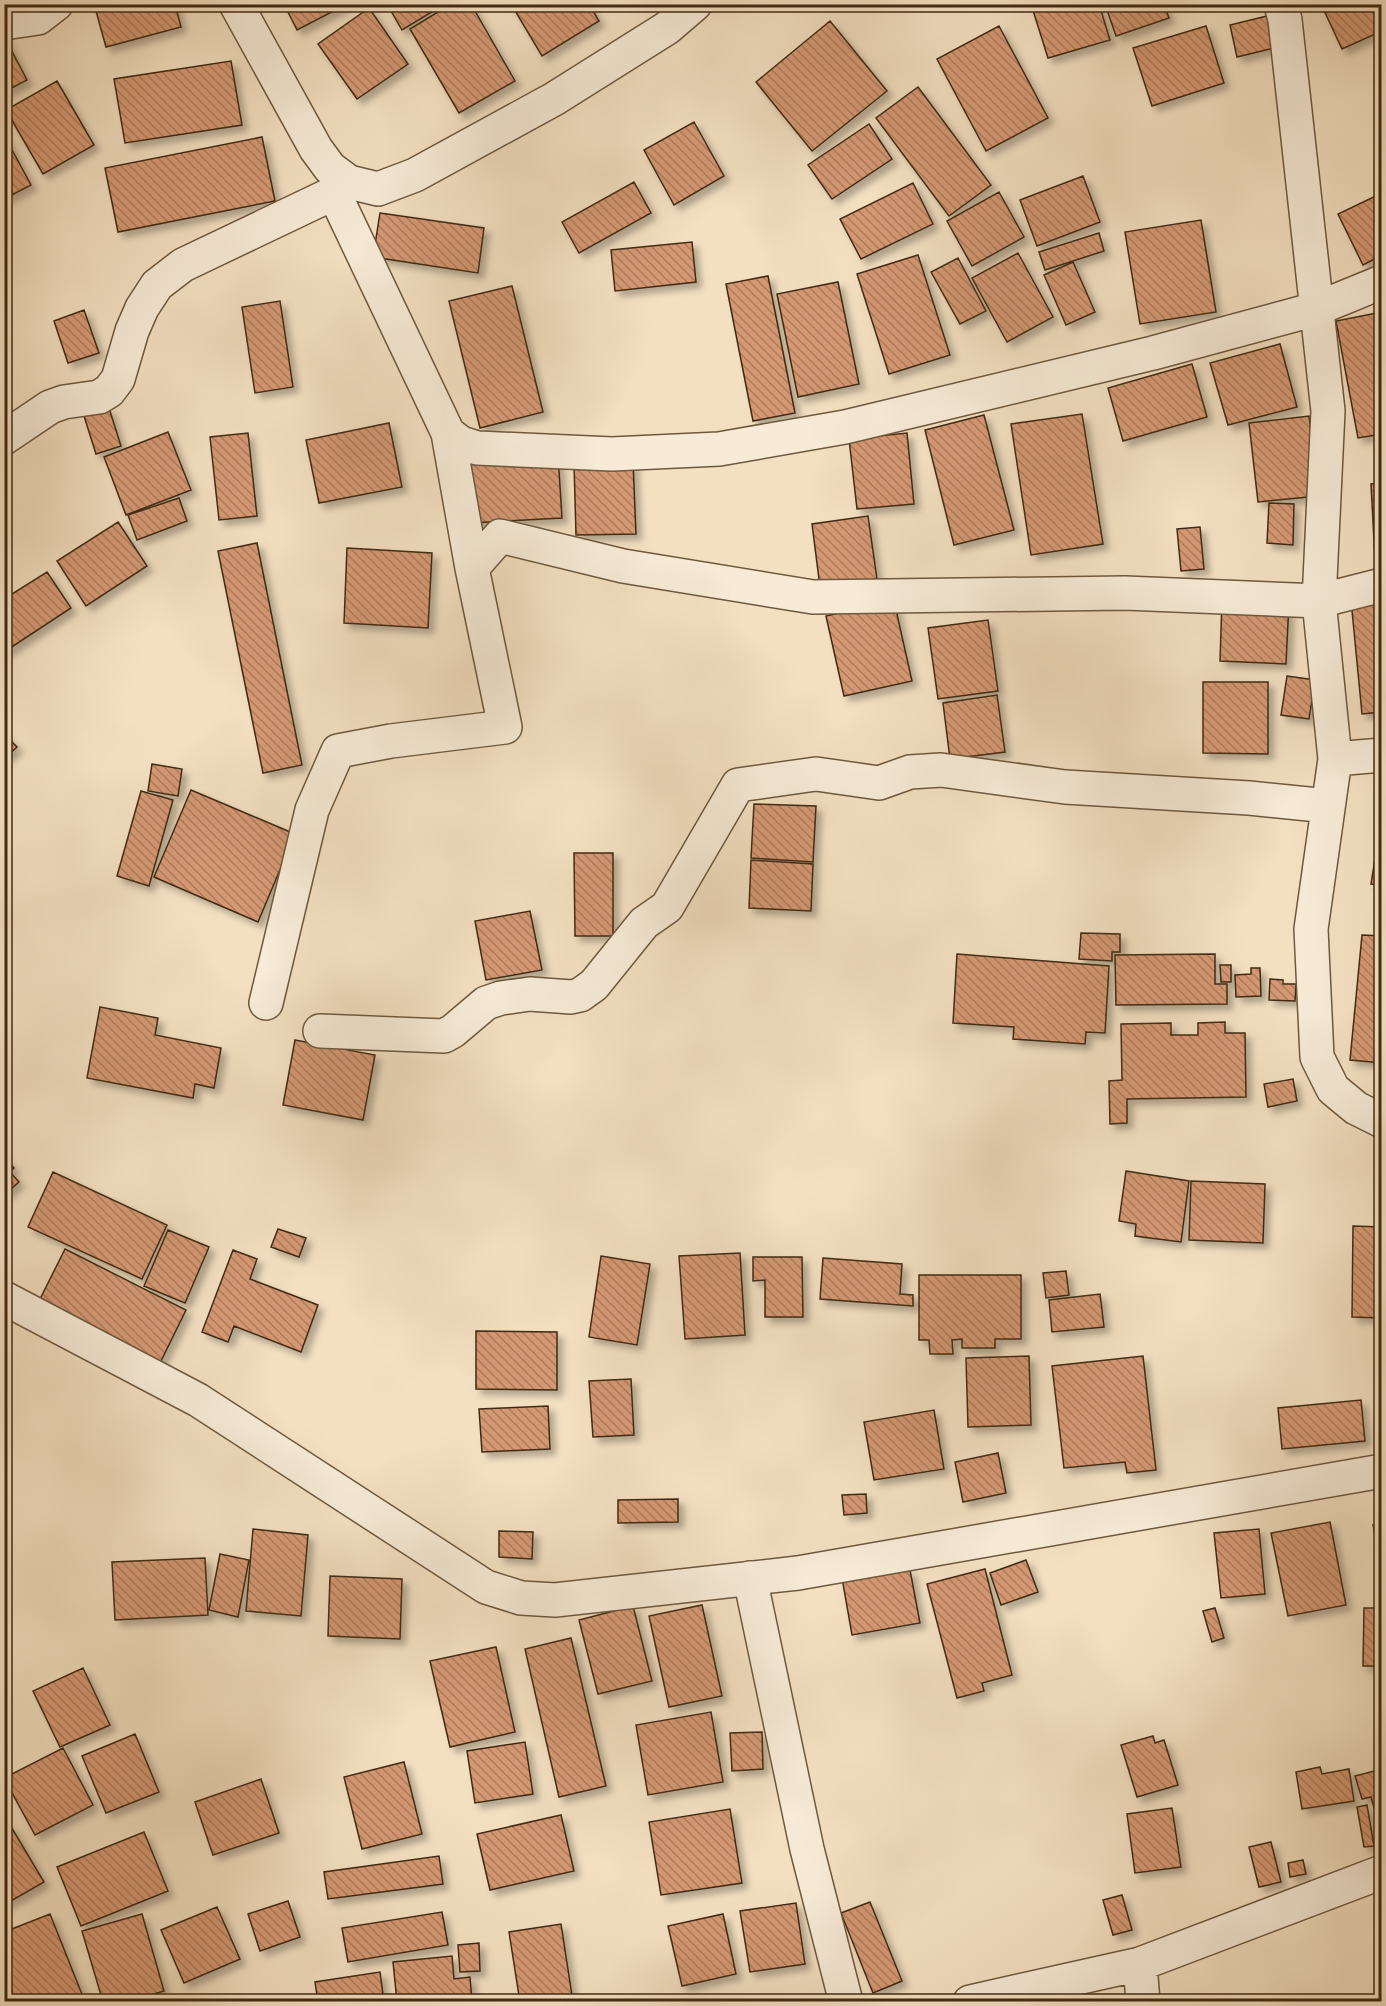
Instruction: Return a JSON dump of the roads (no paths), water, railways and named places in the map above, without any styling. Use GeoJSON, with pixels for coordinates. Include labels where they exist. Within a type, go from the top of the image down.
{"type":"FeatureCollection","features":[{"type":"Feature","properties":{"kind":"street"},"geometry":{"type":"LineString","coordinates":[[4,23],[38,18],[56,4]]}},
{"type":"Feature","properties":{"kind":"street"},"geometry":{"type":"LineString","coordinates":[[236,4],[316,149],[342,188],[448,433],[472,568],[505,727],[391,741],[339,751],[312,810],[266,1003]]}},
{"type":"Feature","properties":{"kind":"street"},"geometry":{"type":"LineString","coordinates":[[4,438],[50,407],[64,402],[99,397],[109,391],[118,379],[132,331],[142,308],[157,285],[183,265],[342,188],[378,189],[415,175],[554,99],[667,28],[695,4]]}},
{"type":"Feature","properties":{"kind":"street"},"geometry":{"type":"LineString","coordinates":[[1281,4],[1286,31],[1328,411],[1319,601],[1335,759],[1311,929],[1317,1057],[1333,1089],[1356,1108],[1382,1121]]}},
{"type":"Feature","properties":{"kind":"street"},"geometry":{"type":"LineString","coordinates":[[448,433],[461,442],[477,448],[612,454],[719,448],[845,427],[1152,354],[1316,309],[1382,282]]}},
{"type":"Feature","properties":{"kind":"street"},"geometry":{"type":"LineString","coordinates":[[472,568],[500,536],[623,566],[813,597],[1125,593],[1319,601],[1382,585]]}},
{"type":"Feature","properties":{"kind":"street"},"geometry":{"type":"LineString","coordinates":[[1335,759],[1382,755]]}},
{"type":"Feature","properties":{"kind":"street"},"geometry":{"type":"LineString","coordinates":[[320,1031],[444,1036],[486,1003],[501,998],[530,994],[572,997],[587,991],[644,923],[667,907],[738,785],[816,774],[879,783],[910,772],[941,770],[1065,787],[1249,798],[1328,806]]}},
{"type":"Feature","properties":{"kind":"street"},"geometry":{"type":"LineString","coordinates":[[4,1298],[198,1400],[486,1587],[521,1598],[555,1600],[798,1573],[1382,1471]]}},
{"type":"Feature","properties":{"kind":"street"},"geometry":{"type":"LineString","coordinates":[[750,1578],[807,1849],[846,2001]]}},
{"type":"Feature","properties":{"kind":"street"},"geometry":{"type":"LineString","coordinates":[[970,2001],[1140,1964],[1382,1872]]}},
{"type":"Feature","properties":{"kind":"street"},"geometry":{"type":"LineString","coordinates":[[1140,1964],[1143,2001]]}}]}
